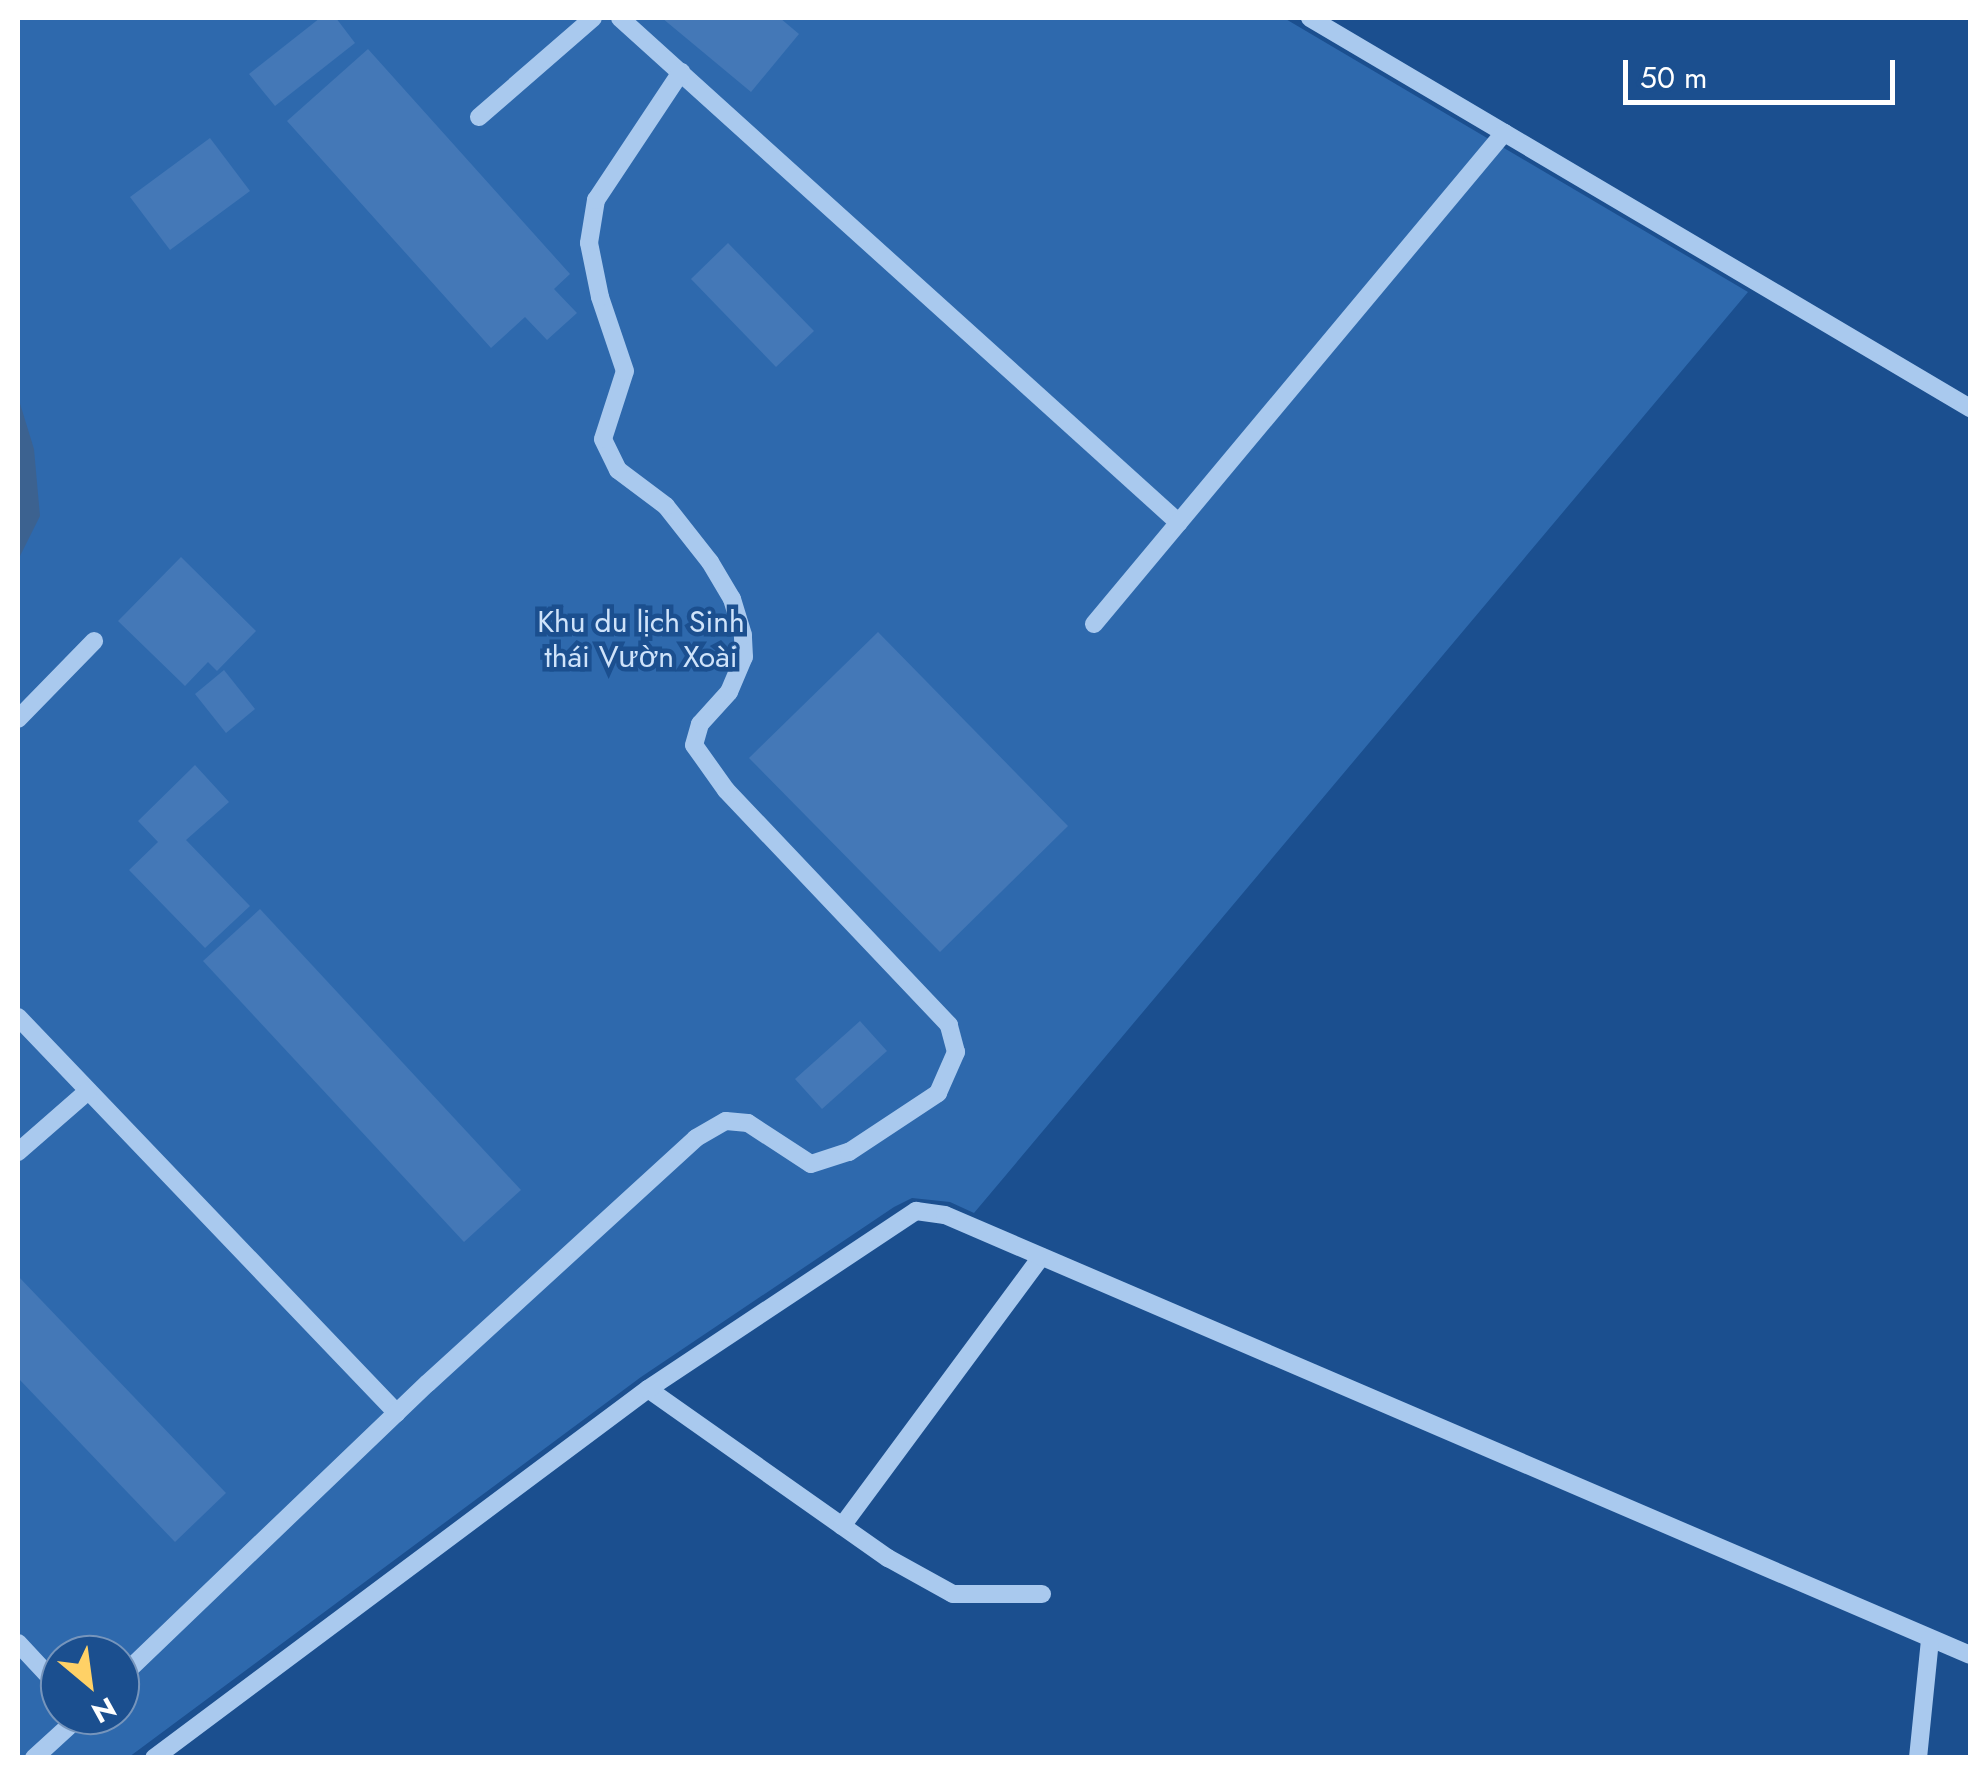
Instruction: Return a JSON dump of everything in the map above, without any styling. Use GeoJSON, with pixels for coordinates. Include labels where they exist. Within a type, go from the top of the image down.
{"type":"FeatureCollection","features":[{"type":"Feature","properties":{"kind":"street"},"geometry":{"type":"LineString","coordinates":[[479,117],[592,18]]}},
{"type":"Feature","properties":{"kind":"street"},"geometry":{"type":"LineString","coordinates":[[620,18],[1179,523]]}},
{"type":"Feature","properties":{"kind":"street"},"geometry":{"type":"LineString","coordinates":[[1310,18],[1970,408]]}},
{"type":"Feature","properties":{"kind":"street"},"geometry":{"type":"LineString","coordinates":[[140,1659],[397,1413],[696,1138],[726,1121],[748,1123],[811,1164],[836,1156],[938,1093],[956,1052],[949,1025],[726,790],[694,745],[700,724],[729,692],[744,657],[743,635],[732,599],[710,562],[666,506],[618,470],[603,439],[624,370],[600,297],[589,243],[596,200],[681,72]]}},
{"type":"Feature","properties":{"kind":"street"},"geometry":{"type":"LineString","coordinates":[[1094,624],[1504,133]]}},
{"type":"Feature","properties":{"kind":"street"},"geometry":{"type":"LineString","coordinates":[[18,719],[94,641]]}},
{"type":"Feature","properties":{"kind":"street"},"geometry":{"type":"LineString","coordinates":[[18,1017],[397,1413]]}},
{"type":"Feature","properties":{"kind":"street"},"geometry":{"type":"LineString","coordinates":[[18,1152],[88,1091]]}},
{"type":"Feature","properties":{"kind":"street"},"geometry":{"type":"LineString","coordinates":[[154,1758],[648,1388],[916,1211],[945,1216],[1970,1655]]}},
{"type":"Feature","properties":{"kind":"street"},"geometry":{"type":"LineString","coordinates":[[842,1526],[1041,1257]]}},
{"type":"Feature","properties":{"kind":"street"},"geometry":{"type":"LineString","coordinates":[[648,1388],[888,1558],[953,1594],[1042,1594]]}},
{"type":"Feature","properties":{"kind":"street"},"geometry":{"type":"LineString","coordinates":[[1918,1758],[1930,1639]]}},
{"type":"Feature","properties":{"kind":"street"},"geometry":{"type":"LineString","coordinates":[[18,1643],[40,1667]]}},
{"type":"Feature","properties":{"kind":"street"},"geometry":{"type":"LineString","coordinates":[[34,1758],[59,1735]]}},
{"type":"Feature","properties":{"kind":"green space","name":"Khu du lịch Sinh thái Vườn Xoài"},"geometry":{"type":"Polygon","coordinates":[[[18,18],[1284,18],[1748,292],[974,1213],[950,1202],[912,1198],[894,1207],[641,1377],[129,1757],[18,1757],[18,18]]]}},
{"type":"Feature","properties":{"kind":"shaded area"},"geometry":{"type":"Polygon","coordinates":[[[18,397],[34,449],[40,516],[18,560],[18,397]]]}},
{"type":"Feature","properties":{"kind":"building"},"geometry":{"type":"Polygon","coordinates":[[[320,18],[336,18],[355,43],[275,106],[249,74],[320,18]]]}},
{"type":"Feature","properties":{"kind":"building"},"geometry":{"type":"Polygon","coordinates":[[[662,18],[780,18],[799,34],[751,92],[662,18]]]}},
{"type":"Feature","properties":{"kind":"building"},"geometry":{"type":"Polygon","coordinates":[[[368,49],[570,274],[554,289],[577,313],[547,340],[525,317],[491,348],[287,121],[368,49]]]}},
{"type":"Feature","properties":{"kind":"building"},"geometry":{"type":"Polygon","coordinates":[[[210,138],[250,191],[170,250],[130,197],[210,138]]]}},
{"type":"Feature","properties":{"kind":"building"},"geometry":{"type":"Polygon","coordinates":[[[728,243],[814,331],[776,367],[691,279],[728,243]]]}},
{"type":"Feature","properties":{"kind":"building"},"geometry":{"type":"Polygon","coordinates":[[[181,557],[256,631],[217,671],[208,662],[185,686],[118,621],[181,557]]]}},
{"type":"Feature","properties":{"kind":"building"},"geometry":{"type":"Polygon","coordinates":[[[878,632],[1068,826],[940,952],[749,758],[878,632]]]}},
{"type":"Feature","properties":{"kind":"building"},"geometry":{"type":"Polygon","coordinates":[[[224,670],[255,709],[226,733],[195,694],[224,670]]]}},
{"type":"Feature","properties":{"kind":"building"},"geometry":{"type":"Polygon","coordinates":[[[195,765],[229,802],[186,840],[250,906],[205,948],[129,870],[158,842],[138,821],[195,765]]]}},
{"type":"Feature","properties":{"kind":"building"},"geometry":{"type":"Polygon","coordinates":[[[260,909],[521,1190],[464,1242],[203,961],[260,909]]]}},
{"type":"Feature","properties":{"kind":"building"},"geometry":{"type":"Polygon","coordinates":[[[860,1021],[887,1051],[822,1109],[795,1079],[860,1021]]]}},
{"type":"Feature","properties":{"kind":"building"},"geometry":{"type":"Polygon","coordinates":[[[18,1276],[226,1493],[175,1542],[18,1378],[18,1276]]]}}]}
